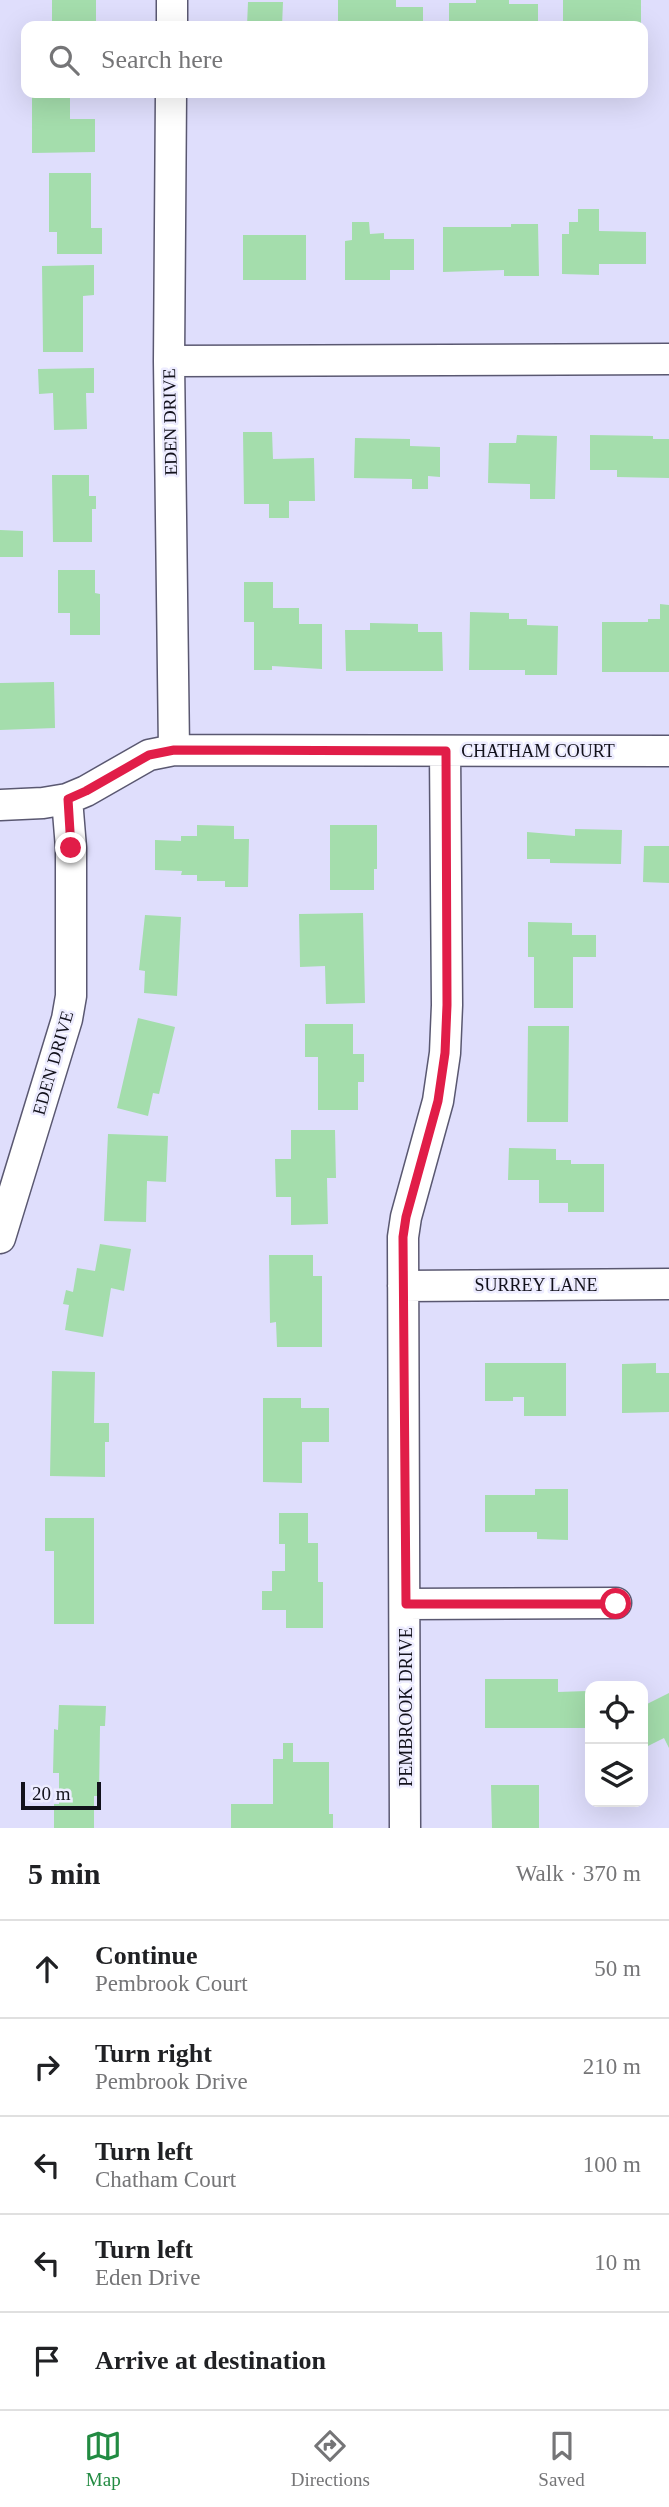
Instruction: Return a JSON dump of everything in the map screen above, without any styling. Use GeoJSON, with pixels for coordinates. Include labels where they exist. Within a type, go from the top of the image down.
{"type":"FeatureCollection","features":[{"type":"Feature","properties":{"kind":"street"},"geometry":{"type":"LineString","coordinates":[[172,0],[172,21]]}},
{"type":"Feature","properties":{"kind":"street","name":"EDEN DRIVE"},"geometry":{"type":"LineString","coordinates":[[172,98],[169,361],[174,750]]}},
{"type":"Feature","properties":{"kind":"street"},"geometry":{"type":"LineString","coordinates":[[169,361],[669,359]]}},
{"type":"Feature","properties":{"kind":"street","name":"CHATHAM COURT"},"geometry":{"type":"LineString","coordinates":[[0,805],[68,799],[149,755],[174,750],[669,751]]}},
{"type":"Feature","properties":{"kind":"street","name":"PEMBROOK DRIVE"},"geometry":{"type":"LineString","coordinates":[[405,1828],[403,1237],[438,1101],[445,1053],[446,751]]}},
{"type":"Feature","properties":{"kind":"street","name":"EDEN DRIVE"},"geometry":{"type":"LineString","coordinates":[[0,1238],[68,1019],[71,996],[71,848],[68,799]]}},
{"type":"Feature","properties":{"kind":"street","name":"SURREY LANE"},"geometry":{"type":"LineString","coordinates":[[403,1286],[669,1284]]}},
{"type":"Feature","properties":{"kind":"street"},"geometry":{"type":"LineString","coordinates":[[406,1604],[616,1604]]}},
{"type":"Feature","properties":{"kind":"building"},"geometry":{"type":"Polygon","coordinates":[[[52,0],[96,0],[96,21],[52,21],[52,0]]]}},
{"type":"Feature","properties":{"kind":"building"},"geometry":{"type":"Polygon","coordinates":[[[338,0],[396,0],[396,7],[423,7],[423,21],[338,21],[338,0]]]}},
{"type":"Feature","properties":{"kind":"building"},"geometry":{"type":"Polygon","coordinates":[[[476,0],[509,0],[509,4],[538,4],[538,21],[449,21],[449,3],[476,3],[476,0]]]}},
{"type":"Feature","properties":{"kind":"building"},"geometry":{"type":"Polygon","coordinates":[[[563,0],[641,0],[641,21],[563,21],[563,0]]]}},
{"type":"Feature","properties":{"kind":"building"},"geometry":{"type":"Polygon","coordinates":[[[248,2],[283,2],[282,21],[247,21],[248,2]]]}},
{"type":"Feature","properties":{"kind":"building"},"geometry":{"type":"Polygon","coordinates":[[[32,98],[70,98],[70,119],[95,119],[95,152],[32,153],[32,98]]]}},
{"type":"Feature","properties":{"kind":"building"},"geometry":{"type":"Polygon","coordinates":[[[49,173],[91,173],[91,228],[102,228],[102,254],[57,254],[57,232],[49,232],[49,173]]]}},
{"type":"Feature","properties":{"kind":"building"},"geometry":{"type":"Polygon","coordinates":[[[578,209],[599,209],[599,231],[646,232],[646,264],[599,264],[599,275],[562,274],[562,234],[569,234],[569,222],[578,222],[578,209]]]}},
{"type":"Feature","properties":{"kind":"building"},"geometry":{"type":"Polygon","coordinates":[[[352,222],[369,222],[370,234],[384,233],[384,239],[414,239],[414,270],[390,270],[390,280],[345,280],[345,241],[352,240],[352,222]]]}},
{"type":"Feature","properties":{"kind":"building"},"geometry":{"type":"Polygon","coordinates":[[[511,224],[538,224],[539,276],[504,276],[504,270],[443,272],[443,227],[511,227],[511,224]]]}},
{"type":"Feature","properties":{"kind":"building"},"geometry":{"type":"Polygon","coordinates":[[[243,235],[306,235],[306,280],[243,280],[243,235]]]}},
{"type":"Feature","properties":{"kind":"building"},"geometry":{"type":"Polygon","coordinates":[[[94,265],[94,295],[83,296],[83,352],[43,352],[42,266],[94,265]]]}},
{"type":"Feature","properties":{"kind":"building"},"geometry":{"type":"Polygon","coordinates":[[[94,368],[94,393],[86,393],[87,429],[54,430],[53,393],[39,394],[38,369],[94,368]]]}},
{"type":"Feature","properties":{"kind":"building"},"geometry":{"type":"Polygon","coordinates":[[[243,432],[272,432],[273,459],[314,458],[315,501],[289,501],[289,518],[269,518],[269,504],[244,504],[243,432]]]}},
{"type":"Feature","properties":{"kind":"building"},"geometry":{"type":"Polygon","coordinates":[[[517,435],[557,436],[555,499],[530,499],[530,484],[488,483],[489,443],[516,443],[517,435]]]}},
{"type":"Feature","properties":{"kind":"building"},"geometry":{"type":"Polygon","coordinates":[[[590,435],[653,436],[653,439],[669,439],[669,478],[617,477],[617,470],[590,470],[590,435]]]}},
{"type":"Feature","properties":{"kind":"building"},"geometry":{"type":"Polygon","coordinates":[[[355,438],[410,439],[410,446],[440,447],[440,477],[428,476],[428,489],[412,489],[412,479],[354,478],[355,438]]]}},
{"type":"Feature","properties":{"kind":"building"},"geometry":{"type":"Polygon","coordinates":[[[52,475],[89,475],[89,496],[96,496],[96,509],[92,509],[92,542],[53,542],[52,475]]]}},
{"type":"Feature","properties":{"kind":"building"},"geometry":{"type":"Polygon","coordinates":[[[0,530],[23,531],[23,557],[0,557],[0,530]]]}},
{"type":"Feature","properties":{"kind":"building"},"geometry":{"type":"Polygon","coordinates":[[[58,570],[95,570],[95,593],[100,594],[100,635],[70,635],[70,613],[58,613],[58,570]]]}},
{"type":"Feature","properties":{"kind":"building"},"geometry":{"type":"Polygon","coordinates":[[[244,582],[273,582],[273,608],[299,608],[299,624],[322,624],[322,669],[272,666],[272,670],[254,670],[254,622],[244,622],[244,582]]]}},
{"type":"Feature","properties":{"kind":"building"},"geometry":{"type":"Polygon","coordinates":[[[660,604],[669,605],[669,672],[602,672],[602,622],[648,622],[648,619],[660,619],[660,604]]]}},
{"type":"Feature","properties":{"kind":"building"},"geometry":{"type":"Polygon","coordinates":[[[470,612],[509,613],[509,619],[527,619],[527,625],[558,626],[557,675],[525,675],[525,670],[469,670],[470,612]]]}},
{"type":"Feature","properties":{"kind":"building"},"geometry":{"type":"Polygon","coordinates":[[[370,623],[418,624],[418,632],[442,632],[443,671],[346,671],[345,630],[370,630],[370,623]]]}},
{"type":"Feature","properties":{"kind":"building"},"geometry":{"type":"Polygon","coordinates":[[[54,682],[55,728],[0,730],[0,683],[54,682]]]}},
{"type":"Feature","properties":{"kind":"building"},"geometry":{"type":"Polygon","coordinates":[[[197,825],[234,826],[234,839],[249,839],[248,887],[225,887],[225,881],[197,881],[197,875],[181,875],[182,871],[155,870],[155,840],[181,841],[181,836],[197,836],[197,825]]]}},
{"type":"Feature","properties":{"kind":"building"},"geometry":{"type":"Polygon","coordinates":[[[330,825],[377,825],[374,890],[330,890],[330,825]]]}},
{"type":"Feature","properties":{"kind":"building"},"geometry":{"type":"Polygon","coordinates":[[[575,829],[622,830],[621,864],[550,863],[550,859],[527,859],[527,832],[575,836],[575,829]]]}},
{"type":"Feature","properties":{"kind":"building"},"geometry":{"type":"Polygon","coordinates":[[[644,846],[669,846],[669,883],[643,882],[644,846]]]}},
{"type":"Feature","properties":{"kind":"building"},"geometry":{"type":"Polygon","coordinates":[[[363,913],[365,1003],[326,1004],[325,966],[300,967],[299,914],[363,913]]]}},
{"type":"Feature","properties":{"kind":"building"},"geometry":{"type":"Polygon","coordinates":[[[145,915],[181,917],[177,996],[144,993],[145,971],[139,970],[145,915]]]}},
{"type":"Feature","properties":{"kind":"building"},"geometry":{"type":"Polygon","coordinates":[[[528,922],[572,923],[572,935],[596,935],[596,957],[573,957],[573,1008],[534,1008],[534,957],[528,957],[528,922]]]}},
{"type":"Feature","properties":{"kind":"building"},"geometry":{"type":"Polygon","coordinates":[[[138,1018],[175,1027],[159,1094],[153,1093],[148,1116],[117,1108],[138,1018]]]}},
{"type":"Feature","properties":{"kind":"building"},"geometry":{"type":"Polygon","coordinates":[[[305,1024],[353,1024],[353,1054],[364,1054],[364,1082],[358,1082],[358,1110],[318,1110],[318,1057],[305,1057],[305,1024]]]}},
{"type":"Feature","properties":{"kind":"building"},"geometry":{"type":"Polygon","coordinates":[[[528,1026],[569,1026],[568,1122],[527,1122],[528,1026]]]}},
{"type":"Feature","properties":{"kind":"building"},"geometry":{"type":"Polygon","coordinates":[[[291,1130],[335,1130],[336,1178],[327,1178],[328,1224],[291,1225],[291,1197],[276,1197],[275,1159],[291,1159],[291,1130]]]}},
{"type":"Feature","properties":{"kind":"building"},"geometry":{"type":"Polygon","coordinates":[[[108,1134],[168,1136],[166,1182],[147,1181],[146,1222],[104,1221],[108,1134]]]}},
{"type":"Feature","properties":{"kind":"building"},"geometry":{"type":"Polygon","coordinates":[[[509,1148],[556,1149],[556,1160],[571,1160],[571,1164],[604,1164],[604,1212],[568,1212],[568,1203],[539,1203],[539,1180],[508,1180],[509,1148]]]}},
{"type":"Feature","properties":{"kind":"building"},"geometry":{"type":"Polygon","coordinates":[[[100,1244],[131,1249],[124,1291],[111,1288],[103,1337],[65,1330],[69,1305],[63,1304],[66,1290],[73,1292],[77,1268],[95,1271],[100,1244]]]}},
{"type":"Feature","properties":{"kind":"building"},"geometry":{"type":"Polygon","coordinates":[[[269,1255],[313,1255],[313,1276],[322,1276],[322,1347],[277,1347],[276,1322],[270,1323],[269,1255]]]}},
{"type":"Feature","properties":{"kind":"building"},"geometry":{"type":"Polygon","coordinates":[[[485,1363],[566,1363],[566,1416],[524,1416],[524,1397],[513,1397],[513,1401],[485,1401],[485,1363]]]}},
{"type":"Feature","properties":{"kind":"building"},"geometry":{"type":"Polygon","coordinates":[[[656,1363],[656,1373],[669,1373],[669,1412],[622,1413],[622,1364],[656,1363]]]}},
{"type":"Feature","properties":{"kind":"building"},"geometry":{"type":"Polygon","coordinates":[[[52,1371],[95,1372],[94,1423],[109,1423],[109,1442],[105,1442],[105,1477],[50,1476],[52,1371]]]}},
{"type":"Feature","properties":{"kind":"building"},"geometry":{"type":"Polygon","coordinates":[[[263,1398],[301,1398],[301,1408],[329,1408],[329,1442],[302,1442],[302,1483],[263,1482],[263,1398]]]}},
{"type":"Feature","properties":{"kind":"building"},"geometry":{"type":"Polygon","coordinates":[[[535,1489],[568,1489],[568,1540],[537,1539],[537,1532],[485,1532],[485,1495],[535,1495],[535,1489]]]}},
{"type":"Feature","properties":{"kind":"building"},"geometry":{"type":"Polygon","coordinates":[[[279,1513],[308,1513],[308,1543],[318,1543],[318,1582],[323,1582],[323,1628],[286,1628],[286,1610],[262,1610],[262,1591],[272,1591],[272,1571],[285,1571],[285,1544],[279,1544],[279,1513]]]}},
{"type":"Feature","properties":{"kind":"building"},"geometry":{"type":"Polygon","coordinates":[[[45,1518],[94,1518],[94,1624],[54,1624],[54,1551],[45,1551],[45,1518]]]}},
{"type":"Feature","properties":{"kind":"building"},"geometry":{"type":"Polygon","coordinates":[[[485,1679],[558,1679],[558,1692],[585,1691],[585,1728],[485,1728],[485,1679]]]}},
{"type":"Feature","properties":{"kind":"building"},"geometry":{"type":"Polygon","coordinates":[[[669,1693],[669,1748],[664,1738],[648,1746],[648,1704],[669,1693]]]}},
{"type":"Feature","properties":{"kind":"building"},"geometry":{"type":"Polygon","coordinates":[[[59,1705],[106,1706],[105,1726],[100,1726],[99,1796],[94,1796],[94,1828],[54,1828],[54,1804],[59,1804],[59,1773],[53,1773],[54,1729],[58,1730],[59,1705]]]}},
{"type":"Feature","properties":{"kind":"building"},"geometry":{"type":"Polygon","coordinates":[[[283,1743],[293,1743],[293,1762],[329,1762],[329,1814],[333,1814],[333,1828],[231,1828],[231,1804],[273,1804],[273,1759],[283,1759],[283,1743]]]}},
{"type":"Feature","properties":{"kind":"building"},"geometry":{"type":"Polygon","coordinates":[[[491,1785],[539,1785],[539,1828],[492,1828],[491,1785]]]}},
{"type":"Feature","properties":{"kind":"route"},"geometry":{"type":"LineString","coordinates":[[71,848],[68,799],[149,755],[174,750],[446,751],[445,1053],[438,1101],[403,1237],[406,1604],[616,1604]]}}]}
